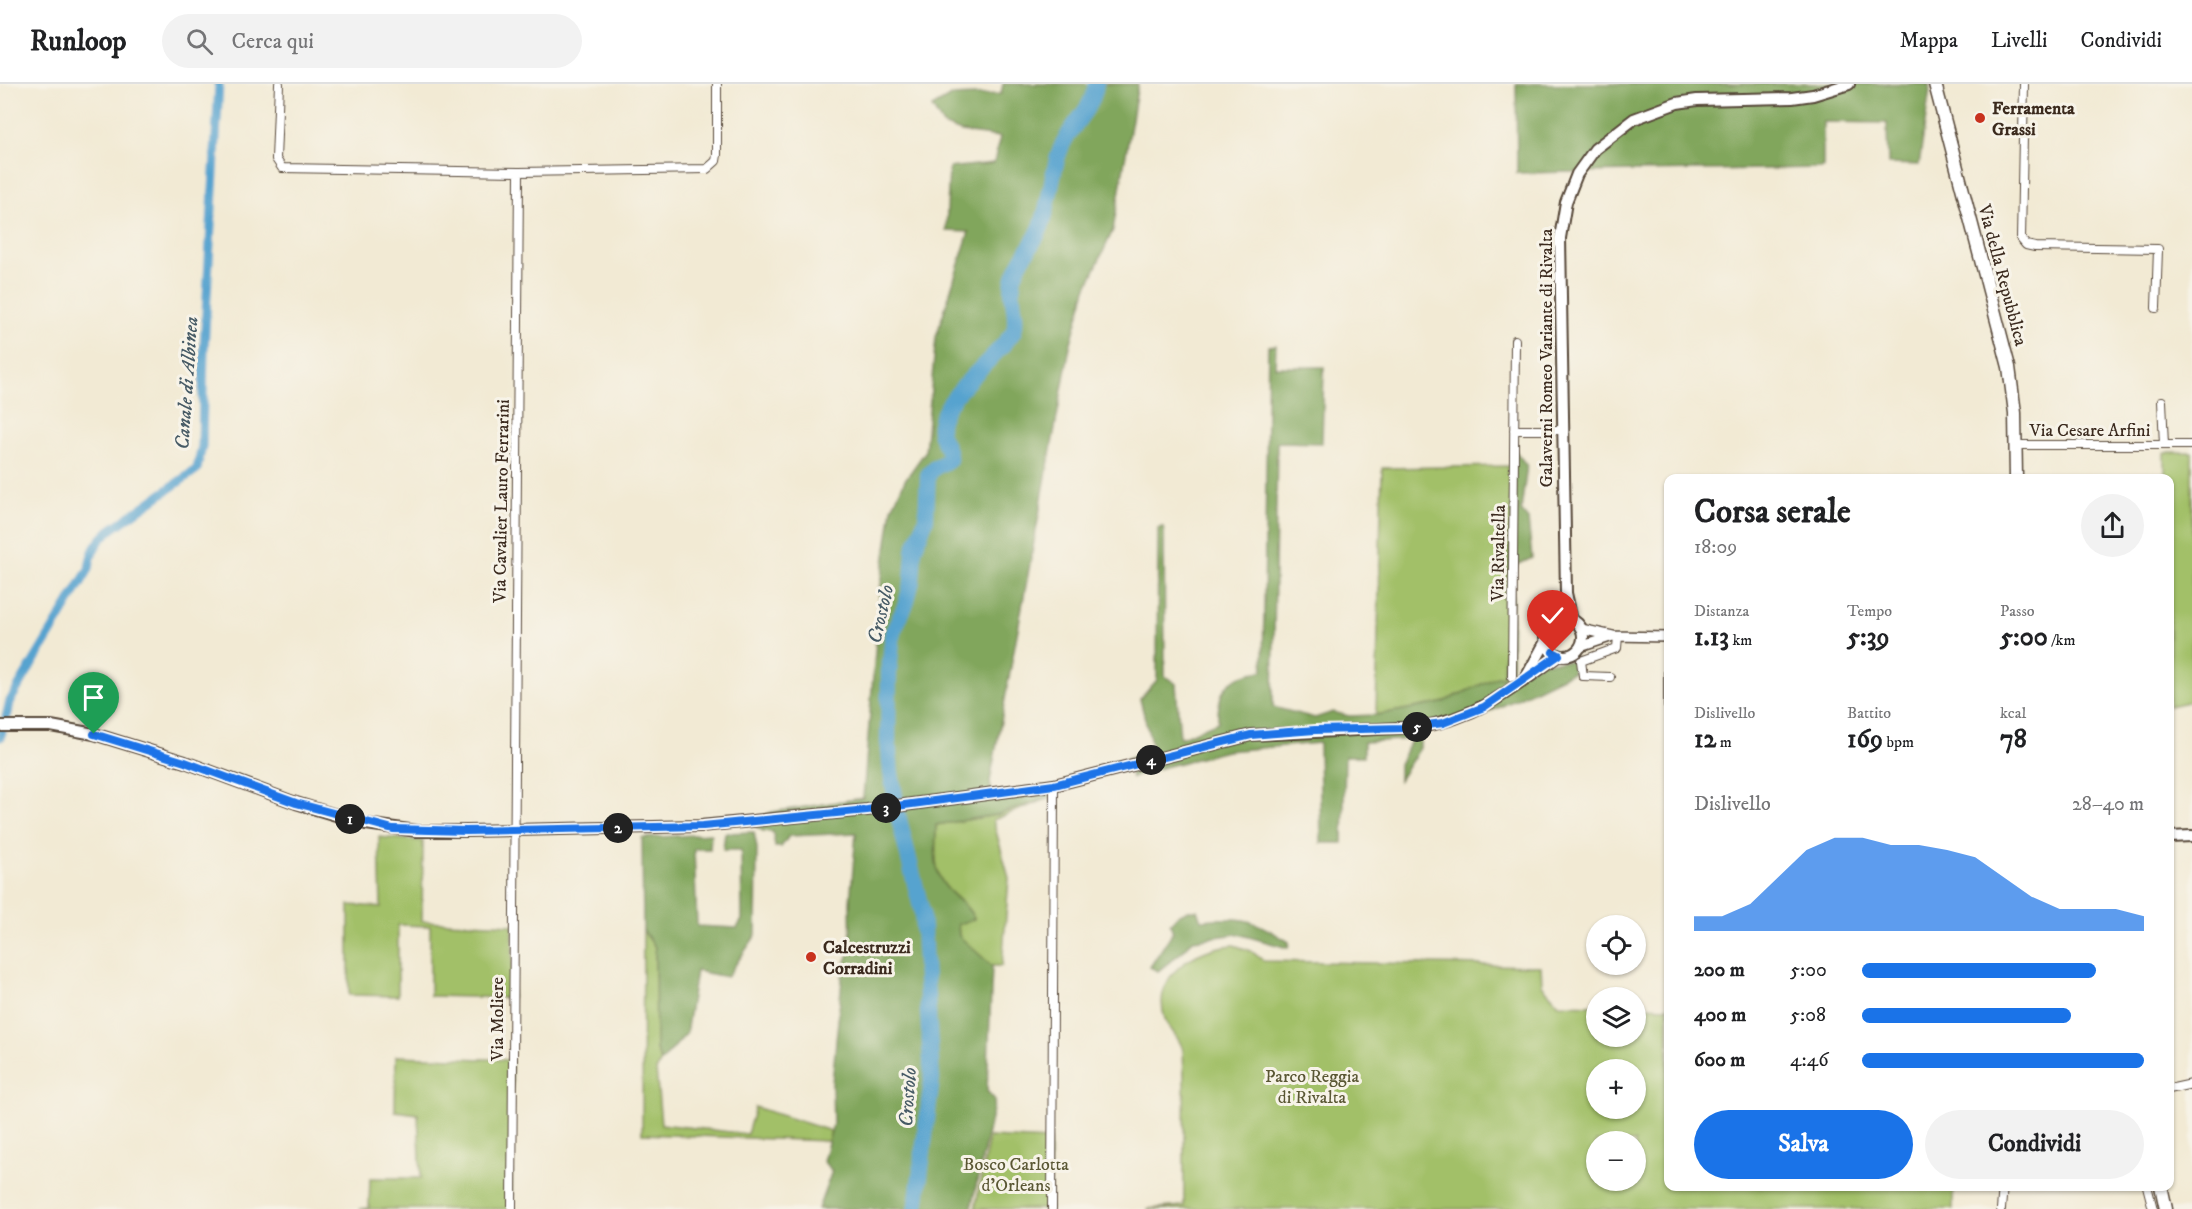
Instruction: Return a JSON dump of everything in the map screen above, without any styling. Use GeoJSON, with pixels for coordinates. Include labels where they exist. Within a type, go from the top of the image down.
{"type":"FeatureCollection","features":[{"type":"Feature","properties":{"kind":"main road","name":"Galaverni Romeo Variante di Rivalta"},"geometry":{"type":"LineString","coordinates":[[1572,620],[1566,593],[1560,237],[1569,189],[1595,149],[1634,119],[1677,104],[1697,100],[1792,98],[1814,95],[1849,84]]}},
{"type":"Feature","properties":{"kind":"main road","name":"Via della Repubblica"},"geometry":{"type":"LineString","coordinates":[[1935,84],[2006,357],[2014,399],[2016,474]]}},
{"type":"Feature","properties":{"kind":"main road","name":"Galaverni Romeo Variante di Rivalta"},"geometry":{"type":"LineString","coordinates":[[1555,621],[1566,593]]}},
{"type":"Feature","properties":{"kind":"main road"},"geometry":{"type":"LineString","coordinates":[[0,726],[51,726],[94,734],[185,762],[296,803],[366,824],[417,831],[703,826],[950,800],[1054,785],[1251,735],[1315,730],[1404,728],[1443,723],[1484,707],[1525,680],[1559,655],[1572,654],[1581,646],[1581,629],[1572,620],[1555,621],[1547,630],[1546,641],[1525,680]]}},
{"type":"Feature","properties":{"kind":"main road"},"geometry":{"type":"LineString","coordinates":[[1546,641],[1550,649],[1559,655]]}},
{"type":"Feature","properties":{"kind":"main road"},"geometry":{"type":"LineString","coordinates":[[2174,837],[2192,836]]}},
{"type":"Feature","properties":{"kind":"main road"},"geometry":{"type":"LineString","coordinates":[[2162,1191],[2166,1209]]}},
{"type":"Feature","properties":{"kind":"street"},"geometry":{"type":"LineString","coordinates":[[279,84],[276,159],[282,168],[519,172],[707,169],[712,166],[717,155],[717,86]]}},
{"type":"Feature","properties":{"kind":"street"},"geometry":{"type":"LineString","coordinates":[[2024,84],[2021,239],[2026,245],[2035,247],[2158,249],[2156,308]]}},
{"type":"Feature","properties":{"kind":"street","name":"Via Cavalier Lauro Ferrarini"},"geometry":{"type":"LineString","coordinates":[[513,830],[519,172]]}},
{"type":"Feature","properties":{"kind":"street","name":"Via Rivaltella"},"geometry":{"type":"LineString","coordinates":[[1512,677],[1515,340]]}},
{"type":"Feature","properties":{"kind":"street","name":"Via Cesare Arfini"},"geometry":{"type":"LineString","coordinates":[[2162,401],[2164,445]]}},
{"type":"Feature","properties":{"kind":"street"},"geometry":{"type":"LineString","coordinates":[[1514,430],[1562,430]]}},
{"type":"Feature","properties":{"kind":"street","name":"Via Cesare Arfini"},"geometry":{"type":"LineString","coordinates":[[2016,446],[2192,445]]}},
{"type":"Feature","properties":{"kind":"street"},"geometry":{"type":"LineString","coordinates":[[1581,629],[1615,636],[1664,637]]}},
{"type":"Feature","properties":{"kind":"street"},"geometry":{"type":"LineString","coordinates":[[1581,646],[1615,636]]}},
{"type":"Feature","properties":{"kind":"street"},"geometry":{"type":"LineString","coordinates":[[1610,677],[1583,676],[1581,661],[1617,648],[1615,636]]}},
{"type":"Feature","properties":{"kind":"street"},"geometry":{"type":"LineString","coordinates":[[1052,1209],[1054,785]]}},
{"type":"Feature","properties":{"kind":"street","name":"Via Moliere"},"geometry":{"type":"LineString","coordinates":[[512,1209],[513,830]]}},
{"type":"Feature","properties":{"kind":"street"},"geometry":{"type":"LineString","coordinates":[[2174,1088],[2192,1084]]}},
{"type":"Feature","properties":{"kind":"street"},"geometry":{"type":"LineString","coordinates":[[2001,1209],[2003,1191]]}},
{"type":"Feature","properties":{"kind":"street"},"geometry":{"type":"LineString","coordinates":[[2148,1191],[2153,1209]]}},
{"type":"Feature","properties":{"kind":"green space"},"geometry":{"type":"Polygon","coordinates":[[[1003,84],[1138,84],[1113,230],[1086,289],[1070,346],[990,781],[993,800],[1050,793],[1054,796],[996,815],[936,825],[936,857],[941,880],[968,909],[974,919],[958,924],[959,936],[992,966],[987,1091],[995,1100],[971,1209],[818,1209],[832,1171],[823,1161],[833,1124],[832,1083],[843,969],[851,949],[850,903],[856,833],[789,836],[781,847],[775,847],[773,832],[763,831],[749,822],[772,812],[863,798],[880,591],[892,508],[905,480],[925,452],[936,337],[969,232],[946,231],[949,168],[994,163],[1000,137],[961,132],[943,125],[932,107],[951,96],[1001,94],[1003,84]]]}},
{"type":"Feature","properties":{"kind":"green space"},"geometry":{"type":"Polygon","coordinates":[[[1516,84],[1929,84],[1930,89],[1919,165],[1888,164],[1887,123],[1823,122],[1823,168],[1517,173],[1516,84]]]}},
{"type":"Feature","properties":{"kind":"green space"},"geometry":{"type":"Polygon","coordinates":[[[1276,345],[1275,367],[1324,367],[1322,443],[1277,442],[1273,707],[1315,718],[1333,712],[1349,716],[1376,715],[1441,703],[1499,676],[1503,679],[1514,449],[1527,466],[1521,510],[1528,520],[1532,558],[1513,567],[1512,678],[1544,662],[1574,661],[1573,672],[1475,719],[1420,734],[1420,748],[1399,780],[1399,764],[1412,739],[1364,742],[1364,756],[1345,756],[1343,843],[1321,843],[1319,743],[1227,751],[1141,773],[1132,778],[1125,759],[1153,751],[1140,699],[1157,680],[1158,528],[1164,527],[1165,676],[1176,684],[1180,738],[1218,722],[1220,700],[1228,685],[1242,676],[1263,671],[1268,346],[1276,345]]]}},
{"type":"Feature","properties":{"kind":"green space"},"geometry":{"type":"Polygon","coordinates":[[[2165,452],[2192,452],[2192,701],[2174,705],[2174,474],[2165,474],[2165,452]]]}},
{"type":"Feature","properties":{"kind":"green space"},"geometry":{"type":"Polygon","coordinates":[[[1513,466],[1503,680],[1499,676],[1441,703],[1376,715],[1382,468],[1513,466]]]}},
{"type":"Feature","properties":{"kind":"green space"},"geometry":{"type":"Polygon","coordinates":[[[1054,796],[993,820],[1009,878],[1002,966],[992,966],[959,937],[958,924],[974,918],[968,908],[941,880],[936,857],[936,825],[996,815],[1042,798],[1054,796]]]}},
{"type":"Feature","properties":{"kind":"green space"},"geometry":{"type":"Polygon","coordinates":[[[754,832],[757,848],[756,935],[727,977],[696,971],[686,1034],[661,1062],[656,1049],[655,947],[643,930],[642,838],[711,834],[710,849],[694,849],[697,926],[737,928],[742,920],[741,850],[723,850],[725,833],[754,832]]]}},
{"type":"Feature","properties":{"kind":"green space"},"geometry":{"type":"Polygon","coordinates":[[[379,837],[423,841],[422,921],[513,925],[512,998],[430,996],[430,926],[398,925],[398,996],[349,995],[349,905],[381,907],[379,837]]]}},
{"type":"Feature","properties":{"kind":"green space"},"geometry":{"type":"Polygon","coordinates":[[[1188,910],[1197,910],[1201,920],[1238,919],[1256,924],[1289,942],[1288,948],[1238,934],[1193,940],[1158,971],[1150,967],[1173,932],[1170,924],[1178,915],[1188,910]]]}},
{"type":"Feature","properties":{"kind":"green space"},"geometry":{"type":"Polygon","coordinates":[[[643,930],[655,947],[656,1049],[661,1062],[656,1070],[661,1124],[747,1134],[755,1107],[831,1131],[828,1141],[642,1134],[643,930]]]}},
{"type":"Feature","properties":{"kind":"green space","name":"Parco Reggia di Rivalta"},"geometry":{"type":"Polygon","coordinates":[[[1234,945],[1251,951],[1264,961],[1541,966],[1542,985],[1559,1004],[1586,1005],[1586,1047],[1646,1047],[1646,1006],[1664,1007],[1664,1191],[1953,1191],[1953,1209],[1147,1209],[1184,1206],[1183,1051],[1165,1019],[1162,1003],[1164,989],[1170,977],[1192,958],[1206,951],[1234,945]]]}},
{"type":"Feature","properties":{"kind":"green space"},"geometry":{"type":"Polygon","coordinates":[[[396,1056],[512,1060],[512,1209],[359,1209],[369,1208],[370,1178],[421,1178],[418,1114],[395,1111],[396,1056]]]}},
{"type":"Feature","properties":{"kind":"green space","name":"Bosco Carlotta d'Orleans"},"geometry":{"type":"Polygon","coordinates":[[[989,1137],[1050,1140],[1050,1209],[975,1209],[989,1137]]]}},
{"type":"Feature","properties":{"kind":"waterway","name":"Canale di Albinea"},"geometry":{"type":"LineString","coordinates":[[6,717],[10,701],[89,569],[97,544],[109,531],[197,469],[202,446],[204,349],[219,84]]}},
{"type":"Feature","properties":{"kind":"waterway","name":"Crostolo"},"geometry":{"type":"LineString","coordinates":[[916,1209],[932,1079],[922,912],[899,819],[888,741],[889,672],[893,632],[906,604],[912,581],[914,550],[926,519],[928,475],[934,468],[949,460],[940,430],[944,413],[961,389],[1014,331],[1012,291],[1014,277],[1042,224],[1061,148],[1091,102],[1096,84]]}},
{"type":"Feature","properties":{"kind":"waterway","name":"Canale di Albinea"},"geometry":{"type":"LineString","coordinates":[[0,737],[2,732]]}},
{"type":"Feature","properties":{"kind":"place","name":"Ferramenta Grassi"},"geometry":{"type":"Point","coordinates":[1980,118]}},
{"type":"Feature","properties":{"kind":"place","name":"Calcestruzzi Corradini"},"geometry":{"type":"Point","coordinates":[811,957]}},
{"type":"Feature","properties":{"kind":"route"},"geometry":{"type":"LineString","coordinates":[[94,734],[185,762],[296,803],[366,824],[393,829],[466,831],[703,826],[867,810],[1054,785],[1251,735],[1315,730],[1404,728],[1443,723],[1464,717],[1484,707],[1559,655],[1553,652]]}}]}
